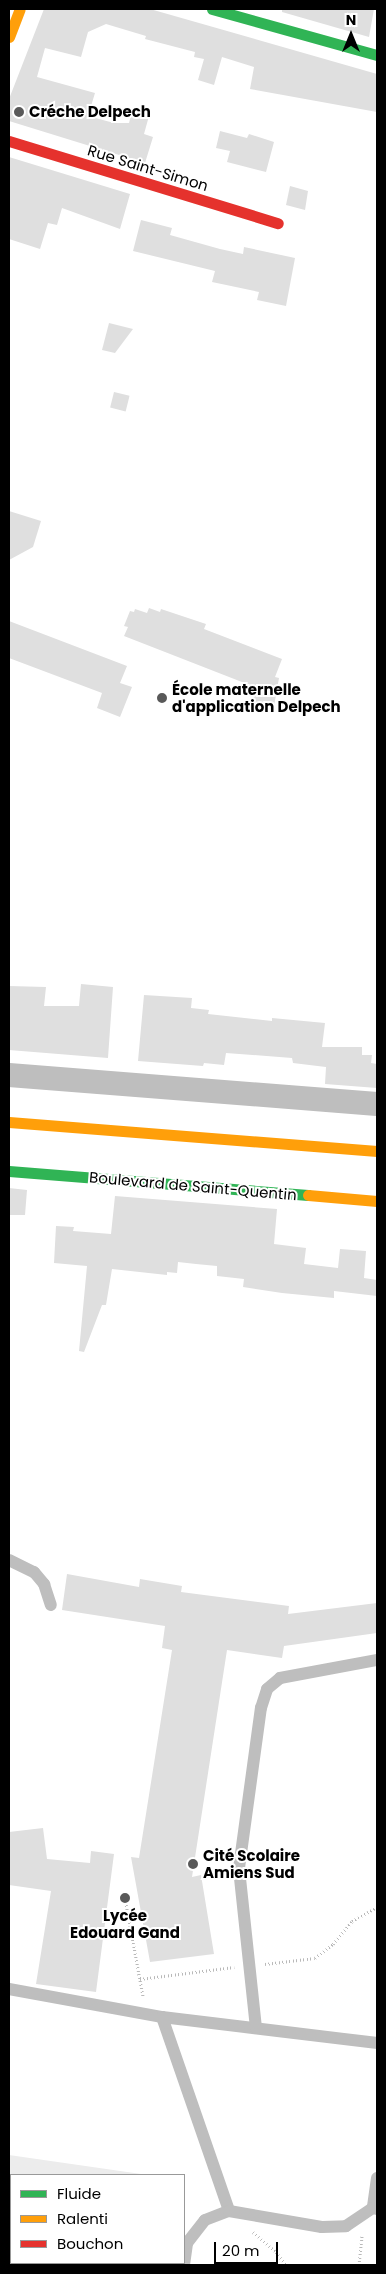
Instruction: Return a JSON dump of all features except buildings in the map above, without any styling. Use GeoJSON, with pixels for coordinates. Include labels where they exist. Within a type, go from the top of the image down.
{"type":"FeatureCollection","features":[{"type":"Feature","properties":{"kind":"street"},"geometry":{"type":"LineString","coordinates":[[9,37],[20,9]]}},
{"type":"Feature","properties":{"kind":"street"},"geometry":{"type":"LineString","coordinates":[[212,9],[377,54]]}},
{"type":"Feature","properties":{"kind":"street","name":"Rue Saint-Simon"},"geometry":{"type":"LineString","coordinates":[[9,141],[278,223]]}},
{"type":"Feature","properties":{"kind":"street"},"geometry":{"type":"LineString","coordinates":[[9,1075],[377,1104]]}},
{"type":"Feature","properties":{"kind":"street"},"geometry":{"type":"LineString","coordinates":[[9,1122],[377,1151]]}},
{"type":"Feature","properties":{"kind":"street","name":"Boulevard de Saint-Quentin"},"geometry":{"type":"LineString","coordinates":[[9,1171],[377,1200]]}},
{"type":"Feature","properties":{"kind":"lane"},"geometry":{"type":"LineString","coordinates":[[9,1560],[34,1572],[44,1584],[51,1605]]}},
{"type":"Feature","properties":{"kind":"lane"},"geometry":{"type":"LineString","coordinates":[[256,2028],[239,1868],[261,1708],[267,1689],[280,1678],[377,1660]]}},
{"type":"Feature","properties":{"kind":"lane"},"geometry":{"type":"LineString","coordinates":[[9,1989],[162,2017],[377,2043]]}},
{"type":"Feature","properties":{"kind":"lane"},"geometry":{"type":"LineString","coordinates":[[162,2017],[230,2211]]}},
{"type":"Feature","properties":{"kind":"lane"},"geometry":{"type":"LineString","coordinates":[[185,2258],[187,2243],[205,2220],[230,2211],[322,2227],[346,2226],[372,2210],[377,2178]]}},
{"type":"Feature","properties":{"kind":"path"},"geometry":{"type":"LineString","coordinates":[[124,1898],[147,2014]]}},
{"type":"Feature","properties":{"kind":"path"},"geometry":{"type":"LineString","coordinates":[[359,2265],[372,2210]]}},
{"type":"Feature","properties":{"kind":"path"},"geometry":{"type":"LineString","coordinates":[[230,2211],[276,2252],[286,2265]]}},
{"type":"Feature","properties":{"kind":"shaded area"},"geometry":{"type":"Polygon","coordinates":[[[9,2155],[141,2174],[10,2174],[10,2264],[157,2265],[9,2265],[9,2155]]]}},
{"type":"Feature","properties":{"kind":"traffic: fast"},"geometry":{"type":"LineString","coordinates":[[212,9],[377,55]]}},
{"type":"Feature","properties":{"kind":"traffic: fast"},"geometry":{"type":"LineString","coordinates":[[9,1171],[308,1195]]}},
{"type":"Feature","properties":{"kind":"traffic: slow"},"geometry":{"type":"LineString","coordinates":[[9,37],[20,9]]}},
{"type":"Feature","properties":{"kind":"traffic: slow"},"geometry":{"type":"LineString","coordinates":[[9,1122],[377,1151]]}},
{"type":"Feature","properties":{"kind":"traffic: slow"},"geometry":{"type":"LineString","coordinates":[[308,1195],[377,1201]]}},
{"type":"Feature","properties":{"kind":"traffic: jam"},"geometry":{"type":"LineString","coordinates":[[9,141],[278,223]]}},
{"type":"Feature","properties":{"kind":"place","name":"Créche Delpech"},"geometry":{"type":"Point","coordinates":[19,112]}},
{"type":"Feature","properties":{"kind":"place","name":"École maternelle d'application Delpech"},"geometry":{"type":"Point","coordinates":[162,698]}},
{"type":"Feature","properties":{"kind":"place","name":"Cité Scolaire Amiens Sud"},"geometry":{"type":"Point","coordinates":[193,1864]}},
{"type":"Feature","properties":{"kind":"place","name":"Lycée Edouard Gand"},"geometry":{"type":"Point","coordinates":[125,1898]}}]}
